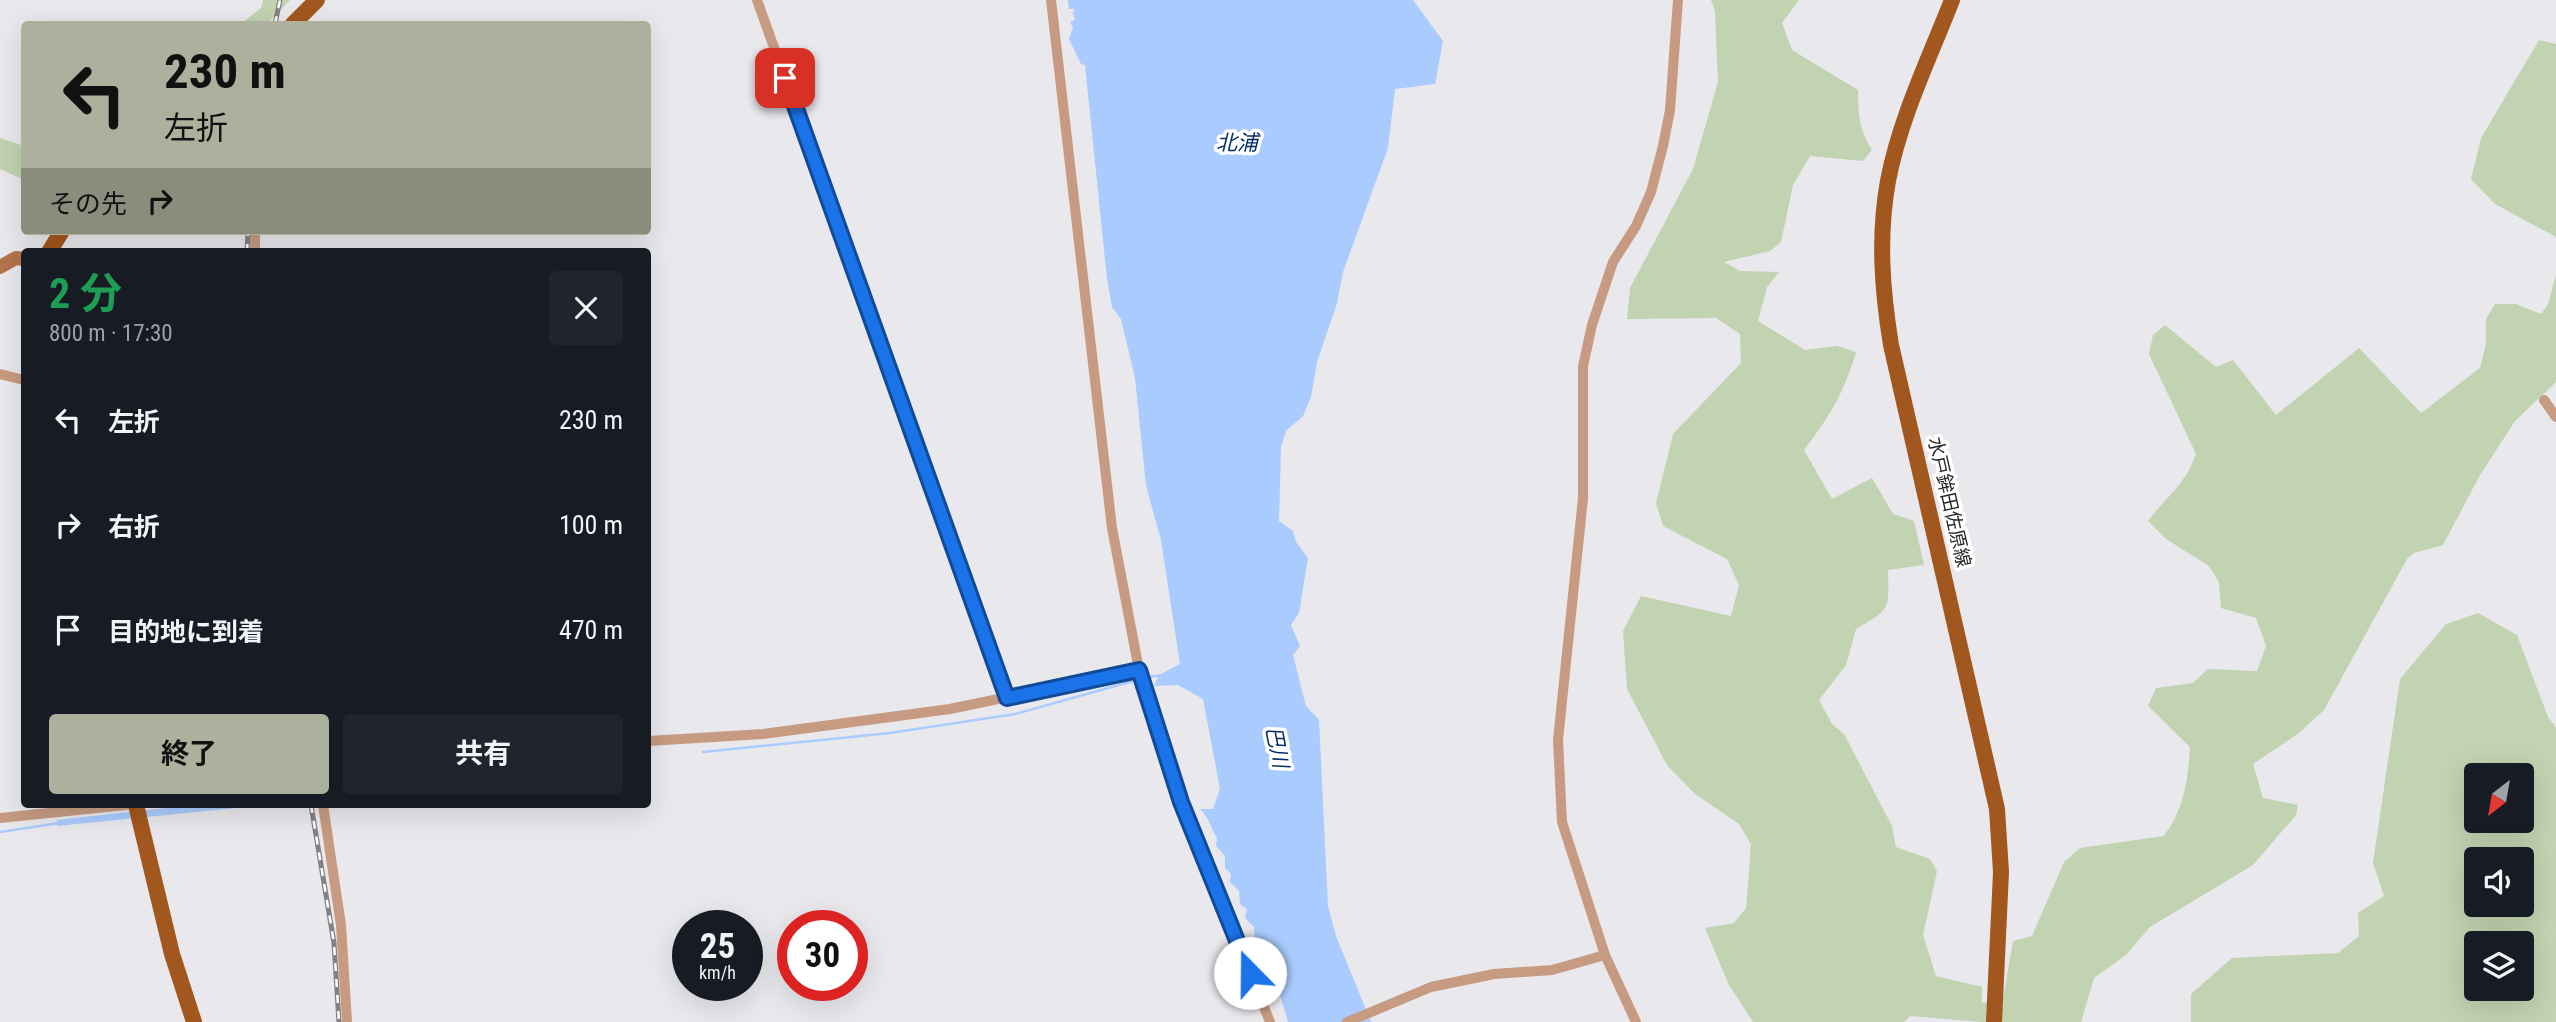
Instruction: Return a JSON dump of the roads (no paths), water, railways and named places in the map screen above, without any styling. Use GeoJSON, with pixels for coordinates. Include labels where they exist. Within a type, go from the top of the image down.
{"type":"FeatureCollection","features":[{"type":"Feature","properties":{"kind":"main road"},"geometry":{"type":"LineString","coordinates":[[296,21],[317,0]]}},
{"type":"Feature","properties":{"kind":"main road","name":"水戸鉾田佐原線"},"geometry":{"type":"LineString","coordinates":[[1952,0],[1907,116],[1894,159],[1883,228],[1882,278],[1891,345],[1985,745],[1997,809],[2001,872],[1994,1022]]}},
{"type":"Feature","properties":{"kind":"main road"},"geometry":{"type":"LineString","coordinates":[[1,266],[16,258],[21,259]]}},
{"type":"Feature","properties":{"kind":"main road"},"geometry":{"type":"LineString","coordinates":[[137,808],[172,954],[194,1022]]}},
{"type":"Feature","properties":{"kind":"street"},"geometry":{"type":"LineString","coordinates":[[757,0],[1007,698]]}},
{"type":"Feature","properties":{"kind":"street"},"geometry":{"type":"LineString","coordinates":[[1051,0],[1112,528],[1140,673],[1181,802],[1270,1022]]}},
{"type":"Feature","properties":{"kind":"street"},"geometry":{"type":"LineString","coordinates":[[1636,1022],[1605,955],[1562,822],[1559,740],[1583,498],[1583,366],[1592,325],[1613,262],[1636,226],[1651,191],[1660,157],[1670,110],[1678,0]]}},
{"type":"Feature","properties":{"kind":"street"},"geometry":{"type":"LineString","coordinates":[[0,374],[21,379]]}},
{"type":"Feature","properties":{"kind":"street"},"geometry":{"type":"LineString","coordinates":[[2544,400],[2556,417]]}},
{"type":"Feature","properties":{"kind":"street"},"geometry":{"type":"LineString","coordinates":[[651,741],[763,734],[950,709],[1140,673]]}},
{"type":"Feature","properties":{"kind":"street"},"geometry":{"type":"LineString","coordinates":[[0,818],[97,808]]}},
{"type":"Feature","properties":{"kind":"street"},"geometry":{"type":"LineString","coordinates":[[323,808],[341,925],[347,1022]]}},
{"type":"Feature","properties":{"kind":"street"},"geometry":{"type":"LineString","coordinates":[[1347,1022],[1431,987],[1484,976],[1552,970],[1605,955]]}},
{"type":"Feature","properties":{"kind":"water","name":"北浦"},"geometry":{"type":"Polygon","coordinates":[[[1068,0],[1413,0],[1443,41],[1435,84],[1395,89],[1388,148],[1343,272],[1337,303],[1317,362],[1311,397],[1303,416],[1286,431],[1281,447],[1279,521],[1293,531],[1296,542],[1308,558],[1299,613],[1291,625],[1300,646],[1293,655],[1306,706],[1319,720],[1328,906],[1336,936],[1371,1022],[1288,1022],[1276,981],[1270,975],[1269,963],[1261,953],[1261,945],[1255,940],[1254,927],[1245,918],[1247,909],[1240,904],[1239,891],[1230,882],[1231,874],[1225,868],[1225,856],[1216,846],[1217,838],[1200,809],[1213,809],[1220,789],[1203,699],[1178,685],[1154,686],[1159,675],[1180,664],[1161,540],[1146,486],[1135,378],[1121,319],[1112,307],[1107,279],[1085,65],[1081,64],[1069,39],[1073,27],[1070,22],[1075,20],[1072,11],[1075,13],[1074,9],[1069,9],[1068,0]]]}},
{"type":"Feature","properties":{"kind":"water"},"geometry":{"type":"Polygon","coordinates":[[[166,808],[236,808],[57,826],[57,820],[166,808]]]}},
{"type":"Feature","properties":{"kind":"waterway"},"geometry":{"type":"LineString","coordinates":[[1144,678],[1161,675]]}},
{"type":"Feature","properties":{"kind":"waterway"},"geometry":{"type":"LineString","coordinates":[[703,752],[890,733],[1015,714],[1137,680]]}},
{"type":"Feature","properties":{"kind":"waterway"},"geometry":{"type":"LineString","coordinates":[[0,832],[59,823]]}},
{"type":"Feature","properties":{"kind":"railway"},"geometry":{"type":"LineString","coordinates":[[276,21],[280,0]]}},
{"type":"Feature","properties":{"kind":"railway"},"geometry":{"type":"LineString","coordinates":[[247,248],[248,235]]}},
{"type":"Feature","properties":{"kind":"railway"},"geometry":{"type":"LineString","coordinates":[[312,808],[334,943],[339,1022]]}},
{"type":"Feature","properties":{"kind":"water label","name":"巴川"},"geometry":{"type":"Point","coordinates":[1277,747]}}]}
